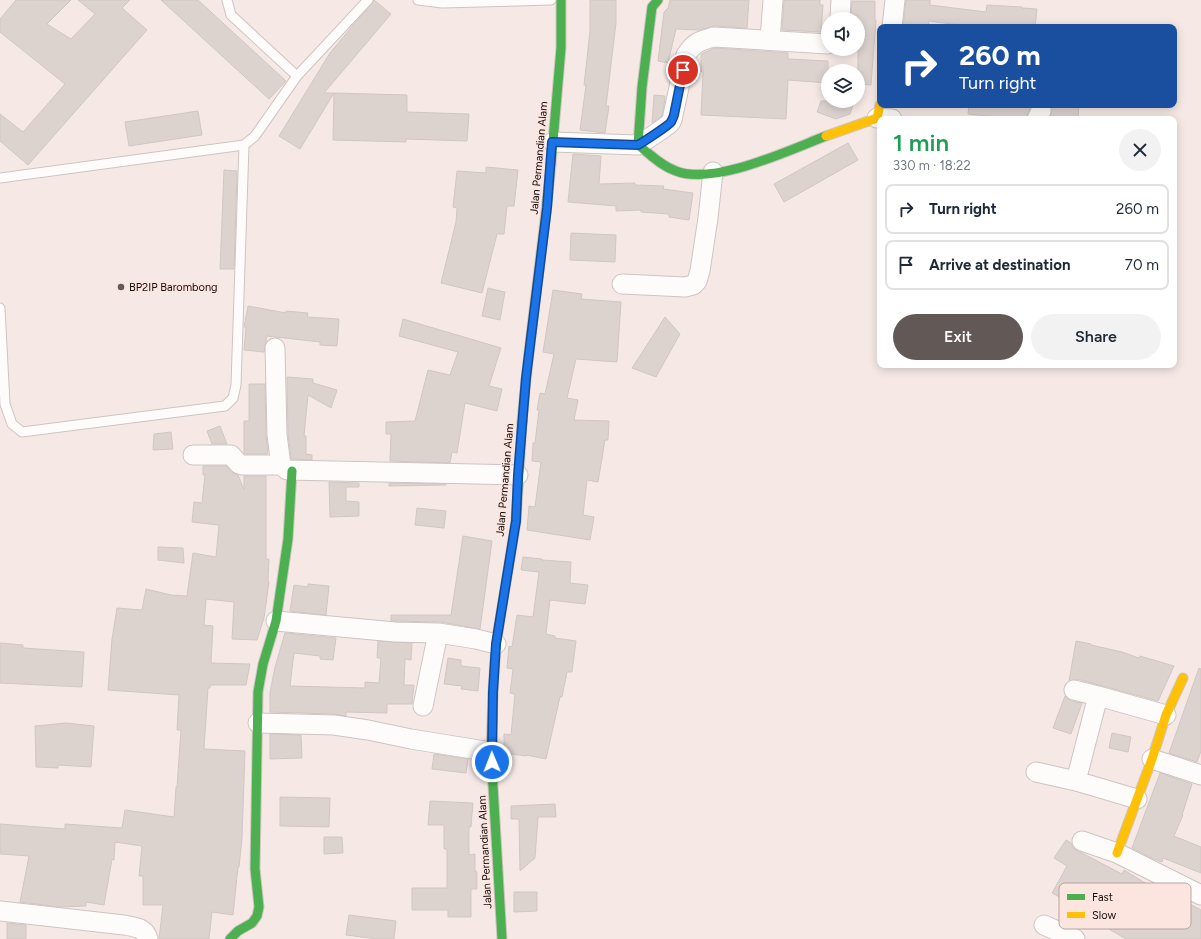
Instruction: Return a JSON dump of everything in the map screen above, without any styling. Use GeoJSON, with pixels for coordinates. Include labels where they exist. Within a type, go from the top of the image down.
{"type":"FeatureCollection","features":[{"type":"Feature","properties":{"kind":"street","name":"Jalan Permandian Alam"},"geometry":{"type":"LineString","coordinates":[[502,939],[491,752],[496,644],[516,521],[518,475],[526,378],[547,208],[561,48],[561,0]]}},
{"type":"Feature","properties":{"kind":"street"},"geometry":{"type":"LineString","coordinates":[[638,145],[642,87],[652,6],[658,0]]}},
{"type":"Feature","properties":{"kind":"street"},"geometry":{"type":"LineString","coordinates":[[770,40],[774,0]]}},
{"type":"Feature","properties":{"kind":"street"},"geometry":{"type":"LineString","coordinates":[[840,12],[841,0]]}},
{"type":"Feature","properties":{"kind":"street"},"geometry":{"type":"LineString","coordinates":[[892,24],[895,0]]}},
{"type":"Feature","properties":{"kind":"street"},"geometry":{"type":"LineString","coordinates":[[552,142],[638,145],[648,140],[671,122],[674,115],[686,55],[691,47],[698,42],[714,37],[821,44]]}},
{"type":"Feature","properties":{"kind":"street"},"geometry":{"type":"LineString","coordinates":[[638,145],[669,168],[691,174],[712,172],[746,166],[877,116]]}},
{"type":"Feature","properties":{"kind":"street"},"geometry":{"type":"LineString","coordinates":[[622,284],[685,286],[693,285],[697,281],[700,271],[708,218],[712,172]]}},
{"type":"Feature","properties":{"kind":"street"},"geometry":{"type":"LineString","coordinates":[[230,939],[238,931],[252,923],[257,916],[259,907],[255,869],[258,692],[262,664],[276,621],[288,539],[287,468],[278,435],[275,348]]}},
{"type":"Feature","properties":{"kind":"street"},"geometry":{"type":"LineString","coordinates":[[193,455],[231,455],[239,464],[243,465],[287,468],[518,475]]}},
{"type":"Feature","properties":{"kind":"street"},"geometry":{"type":"LineString","coordinates":[[276,621],[395,632],[438,633],[476,638],[496,644]]}},
{"type":"Feature","properties":{"kind":"street"},"geometry":{"type":"LineString","coordinates":[[423,706],[438,633]]}},
{"type":"Feature","properties":{"kind":"street"},"geometry":{"type":"LineString","coordinates":[[1117,853],[1152,759],[1166,715],[1183,678]]}},
{"type":"Feature","properties":{"kind":"street"},"geometry":{"type":"LineString","coordinates":[[1074,690],[1166,715]]}},
{"type":"Feature","properties":{"kind":"street"},"geometry":{"type":"LineString","coordinates":[[1076,781],[1098,696]]}},
{"type":"Feature","properties":{"kind":"street"},"geometry":{"type":"LineString","coordinates":[[258,723],[334,725],[491,752]]}},
{"type":"Feature","properties":{"kind":"street"},"geometry":{"type":"LineString","coordinates":[[1152,759],[1201,775]]}},
{"type":"Feature","properties":{"kind":"street"},"geometry":{"type":"LineString","coordinates":[[1036,772],[1076,781],[1137,800]]}},
{"type":"Feature","properties":{"kind":"street"},"geometry":{"type":"LineString","coordinates":[[1082,841],[1117,853],[1177,883]]}},
{"type":"Feature","properties":{"kind":"street"},"geometry":{"type":"LineString","coordinates":[[1191,890],[1201,895]]}},
{"type":"Feature","properties":{"kind":"street"},"geometry":{"type":"LineString","coordinates":[[0,911],[140,928],[148,939]]}},
{"type":"Feature","properties":{"kind":"street"},"geometry":{"type":"LineString","coordinates":[[1044,925],[1066,937]]}},
{"type":"Feature","properties":{"kind":"lane"},"geometry":{"type":"LineString","coordinates":[[227,0],[231,15],[297,76]]}},
{"type":"Feature","properties":{"kind":"lane"},"geometry":{"type":"LineString","coordinates":[[0,178],[244,144],[255,136],[297,76],[368,0]]}},
{"type":"Feature","properties":{"kind":"lane"},"geometry":{"type":"LineString","coordinates":[[418,0],[442,3],[551,0]]}},
{"type":"Feature","properties":{"kind":"lane"},"geometry":{"type":"LineString","coordinates":[[0,308],[5,404],[12,424],[22,432],[225,406],[232,398],[236,385],[244,144]]}},
{"type":"Feature","properties":{"kind":"building"},"geometry":{"type":"Polygon","coordinates":[[[16,0],[71,0],[47,24],[71,39],[95,14],[78,0],[130,0],[122,8],[147,30],[28,165],[0,141],[0,114],[23,132],[65,84],[0,32],[0,19],[16,0]]]}},
{"type":"Feature","properties":{"kind":"building"},"geometry":{"type":"Polygon","coordinates":[[[161,0],[198,0],[286,81],[269,99],[161,0]]]}},
{"type":"Feature","properties":{"kind":"building"},"geometry":{"type":"Polygon","coordinates":[[[374,0],[391,14],[324,93],[334,93],[300,149],[279,136],[330,53],[374,0]]]}},
{"type":"Feature","properties":{"kind":"building"},"geometry":{"type":"Polygon","coordinates":[[[590,0],[616,0],[616,23],[606,106],[609,106],[605,133],[580,130],[586,85],[584,85],[590,31],[590,0]]]}},
{"type":"Feature","properties":{"kind":"building"},"geometry":{"type":"Polygon","coordinates":[[[670,0],[749,0],[747,28],[715,26],[698,30],[676,29],[668,63],[658,61],[664,12],[668,8],[670,0]]]}},
{"type":"Feature","properties":{"kind":"building"},"geometry":{"type":"Polygon","coordinates":[[[784,0],[820,0],[820,5],[823,5],[822,12],[821,12],[821,32],[782,30],[784,0]]]}},
{"type":"Feature","properties":{"kind":"building"},"geometry":{"type":"Polygon","coordinates":[[[906,0],[930,0],[930,5],[986,12],[987,5],[1037,9],[1035,24],[952,24],[929,21],[928,24],[903,24],[906,0]]]}},
{"type":"Feature","properties":{"kind":"building"},"geometry":{"type":"Polygon","coordinates":[[[852,1],[875,1],[876,20],[871,85],[865,85],[865,64],[858,64],[858,56],[865,56],[865,12],[851,12],[852,1]]]}},
{"type":"Feature","properties":{"kind":"building"},"geometry":{"type":"Polygon","coordinates":[[[715,48],[788,53],[788,59],[828,61],[828,64],[821,64],[821,82],[788,80],[786,119],[701,115],[703,72],[701,72],[701,54],[715,48]]]}},
{"type":"Feature","properties":{"kind":"building"},"geometry":{"type":"Polygon","coordinates":[[[334,93],[407,95],[407,112],[469,114],[467,141],[406,139],[406,142],[333,140],[334,93]]]}},
{"type":"Feature","properties":{"kind":"building"},"geometry":{"type":"Polygon","coordinates":[[[654,95],[665,96],[665,99],[662,116],[652,123],[654,95]]]}},
{"type":"Feature","properties":{"kind":"building"},"geometry":{"type":"Polygon","coordinates":[[[821,101],[821,108],[852,108],[850,114],[836,119],[817,112],[821,101]]]}},
{"type":"Feature","properties":{"kind":"building"},"geometry":{"type":"Polygon","coordinates":[[[969,108],[1030,108],[1027,116],[987,116],[968,114],[969,108]]]}},
{"type":"Feature","properties":{"kind":"building"},"geometry":{"type":"Polygon","coordinates":[[[1052,108],[1079,108],[1078,116],[1050,116],[1052,108]]]}},
{"type":"Feature","properties":{"kind":"building"},"geometry":{"type":"Polygon","coordinates":[[[198,111],[202,135],[129,146],[125,122],[198,111]]]}},
{"type":"Feature","properties":{"kind":"building"},"geometry":{"type":"Polygon","coordinates":[[[848,143],[858,160],[784,202],[774,184],[848,143]]]}},
{"type":"Feature","properties":{"kind":"building"},"geometry":{"type":"Polygon","coordinates":[[[573,154],[601,156],[599,184],[635,183],[635,185],[664,186],[663,189],[693,193],[689,220],[669,217],[669,214],[641,212],[641,210],[616,211],[616,206],[568,202],[573,154]]]}},
{"type":"Feature","properties":{"kind":"building"},"geometry":{"type":"Polygon","coordinates":[[[486,167],[518,170],[514,206],[507,206],[504,234],[497,234],[482,293],[441,283],[456,222],[457,208],[453,207],[457,171],[486,173],[486,167]]]}},
{"type":"Feature","properties":{"kind":"building"},"geometry":{"type":"Polygon","coordinates":[[[224,170],[237,171],[234,269],[220,269],[224,170]]]}},
{"type":"Feature","properties":{"kind":"building"},"geometry":{"type":"Polygon","coordinates":[[[571,233],[616,235],[615,262],[570,260],[571,233]]]}},
{"type":"Feature","properties":{"kind":"building"},"geometry":{"type":"Polygon","coordinates":[[[488,288],[505,292],[500,320],[482,316],[488,288]]]}},
{"type":"Feature","properties":{"kind":"building"},"geometry":{"type":"Polygon","coordinates":[[[553,290],[582,294],[581,299],[621,302],[617,362],[576,359],[567,398],[578,400],[574,420],[609,421],[608,440],[605,440],[598,482],[587,480],[583,515],[594,517],[590,540],[527,530],[529,506],[535,507],[541,462],[532,461],[533,443],[535,443],[539,410],[537,410],[540,393],[545,394],[554,354],[543,352],[553,290]]]}},
{"type":"Feature","properties":{"kind":"building"},"geometry":{"type":"Polygon","coordinates":[[[248,306],[286,313],[286,311],[308,313],[307,317],[339,319],[337,346],[320,345],[320,342],[267,336],[264,352],[244,350],[246,327],[244,327],[248,306]]]}},
{"type":"Feature","properties":{"kind":"building"},"geometry":{"type":"Polygon","coordinates":[[[665,317],[680,334],[656,377],[632,368],[665,317]]]}},
{"type":"Feature","properties":{"kind":"building"},"geometry":{"type":"Polygon","coordinates":[[[403,319],[501,348],[489,386],[502,389],[497,411],[465,403],[457,453],[452,452],[450,463],[390,461],[391,434],[386,434],[386,422],[415,421],[428,370],[450,375],[458,352],[399,336],[403,319]]]}},
{"type":"Feature","properties":{"kind":"building"},"geometry":{"type":"Polygon","coordinates":[[[287,377],[313,379],[313,383],[337,390],[331,408],[308,395],[304,436],[306,436],[306,454],[312,455],[312,460],[291,459],[288,434],[287,377]]]}},
{"type":"Feature","properties":{"kind":"building"},"geometry":{"type":"Polygon","coordinates":[[[249,384],[265,384],[267,454],[244,453],[244,421],[249,421],[249,384]]]}},
{"type":"Feature","properties":{"kind":"building"},"geometry":{"type":"Polygon","coordinates":[[[220,426],[227,444],[212,444],[207,431],[220,426]]]}},
{"type":"Feature","properties":{"kind":"building"},"geometry":{"type":"Polygon","coordinates":[[[171,432],[173,449],[153,450],[154,434],[171,432]]]}},
{"type":"Feature","properties":{"kind":"building"},"geometry":{"type":"Polygon","coordinates":[[[203,466],[226,466],[231,472],[238,475],[244,490],[244,476],[266,476],[266,559],[269,559],[269,582],[264,618],[257,640],[232,639],[234,602],[206,599],[204,625],[213,626],[211,663],[250,664],[246,685],[210,685],[210,688],[208,688],[204,749],[245,751],[242,838],[233,915],[212,912],[209,939],[159,939],[163,905],[143,905],[143,876],[139,876],[142,846],[115,842],[114,860],[112,859],[104,905],[86,902],[86,906],[59,907],[20,902],[29,856],[0,854],[0,824],[65,829],[65,824],[122,828],[125,810],[174,817],[181,730],[177,730],[179,695],[108,690],[112,639],[117,608],[142,610],[146,589],[171,595],[187,596],[193,553],[216,557],[219,525],[192,522],[194,502],[202,503],[205,475],[203,475],[203,466]]]}},
{"type":"Feature","properties":{"kind":"building"},"geometry":{"type":"Polygon","coordinates":[[[329,482],[359,483],[359,487],[346,487],[346,501],[359,502],[359,516],[330,517],[329,482]]]}},
{"type":"Feature","properties":{"kind":"building"},"geometry":{"type":"Polygon","coordinates":[[[389,483],[446,484],[446,485],[389,486],[389,483]]]}},
{"type":"Feature","properties":{"kind":"building"},"geometry":{"type":"Polygon","coordinates":[[[417,508],[446,511],[444,528],[415,525],[417,508]]]}},
{"type":"Feature","properties":{"kind":"building"},"geometry":{"type":"Polygon","coordinates":[[[463,536],[492,541],[480,629],[440,622],[391,621],[391,615],[451,615],[463,536]]]}},
{"type":"Feature","properties":{"kind":"building"},"geometry":{"type":"Polygon","coordinates":[[[158,547],[183,548],[184,563],[158,560],[158,547]]]}},
{"type":"Feature","properties":{"kind":"building"},"geometry":{"type":"Polygon","coordinates":[[[523,557],[571,562],[570,583],[588,585],[585,604],[550,600],[546,634],[555,636],[555,638],[576,641],[572,672],[567,672],[546,759],[504,753],[504,734],[511,735],[515,694],[510,693],[513,669],[507,668],[509,646],[512,647],[517,615],[533,617],[539,572],[521,570],[523,557]]]}},
{"type":"Feature","properties":{"kind":"building"},"geometry":{"type":"Polygon","coordinates":[[[308,584],[329,586],[326,615],[290,611],[294,585],[308,587],[308,584]]]}},
{"type":"Feature","properties":{"kind":"building"},"geometry":{"type":"Polygon","coordinates":[[[285,633],[336,638],[333,660],[320,659],[320,656],[294,653],[290,686],[365,688],[365,682],[379,683],[381,658],[377,658],[378,641],[412,643],[411,660],[405,659],[404,685],[414,685],[412,704],[387,704],[387,713],[346,712],[346,716],[334,714],[270,712],[270,693],[275,667],[285,633]]]}},
{"type":"Feature","properties":{"kind":"building"},"geometry":{"type":"Polygon","coordinates":[[[1076,641],[1122,652],[1139,658],[1140,656],[1174,666],[1158,701],[1077,679],[1069,681],[1076,641]]]}},
{"type":"Feature","properties":{"kind":"building"},"geometry":{"type":"Polygon","coordinates":[[[0,643],[23,645],[23,648],[84,652],[82,687],[0,683],[0,643]]]}},
{"type":"Feature","properties":{"kind":"building"},"geometry":{"type":"Polygon","coordinates":[[[448,658],[461,660],[461,666],[480,668],[478,691],[461,689],[462,686],[444,684],[448,658]]]}},
{"type":"Feature","properties":{"kind":"building"},"geometry":{"type":"Polygon","coordinates":[[[1199,668],[1201,669],[1201,751],[1197,762],[1169,753],[1199,668]]]}},
{"type":"Feature","properties":{"kind":"building"},"geometry":{"type":"Polygon","coordinates":[[[1065,696],[1071,701],[1082,703],[1071,734],[1053,728],[1065,696]]]}},
{"type":"Feature","properties":{"kind":"building"},"geometry":{"type":"Polygon","coordinates":[[[66,723],[94,726],[91,767],[58,765],[58,768],[36,767],[35,726],[66,723]]]}},
{"type":"Feature","properties":{"kind":"building"},"geometry":{"type":"Polygon","coordinates":[[[1112,733],[1131,737],[1128,752],[1109,748],[1112,733]]]}},
{"type":"Feature","properties":{"kind":"building"},"geometry":{"type":"Polygon","coordinates":[[[270,734],[301,735],[302,758],[270,759],[270,734]]]}},
{"type":"Feature","properties":{"kind":"building"},"geometry":{"type":"Polygon","coordinates":[[[434,754],[468,759],[466,773],[432,769],[434,754]]]}},
{"type":"Feature","properties":{"kind":"building"},"geometry":{"type":"Polygon","coordinates":[[[1160,773],[1192,784],[1183,815],[1174,836],[1201,847],[1201,873],[1163,858],[1162,862],[1132,848],[1160,773]]]}},
{"type":"Feature","properties":{"kind":"building"},"geometry":{"type":"Polygon","coordinates":[[[280,797],[330,798],[329,827],[280,826],[280,797]]]}},
{"type":"Feature","properties":{"kind":"building"},"geometry":{"type":"Polygon","coordinates":[[[430,801],[473,803],[471,827],[469,827],[469,855],[475,854],[477,889],[471,889],[471,917],[448,917],[448,910],[412,910],[412,888],[447,888],[447,849],[444,849],[444,825],[428,825],[430,801]]]}},
{"type":"Feature","properties":{"kind":"building"},"geometry":{"type":"Polygon","coordinates":[[[555,804],[556,817],[538,817],[535,858],[520,871],[519,819],[511,819],[511,806],[555,804]]]}},
{"type":"Feature","properties":{"kind":"building"},"geometry":{"type":"Polygon","coordinates":[[[324,837],[342,837],[343,853],[324,854],[324,837]]]}},
{"type":"Feature","properties":{"kind":"building"},"geometry":{"type":"Polygon","coordinates":[[[1066,840],[1078,851],[1122,874],[1124,870],[1145,883],[1059,883],[1059,897],[1052,893],[1067,866],[1054,858],[1066,840]]]}},
{"type":"Feature","properties":{"kind":"building"},"geometry":{"type":"Polygon","coordinates":[[[514,892],[537,892],[537,911],[514,912],[514,892]]]}},
{"type":"Feature","properties":{"kind":"building"},"geometry":{"type":"Polygon","coordinates":[[[1191,905],[1201,910],[1201,939],[1126,939],[1109,929],[1191,929],[1191,905]]]}},
{"type":"Feature","properties":{"kind":"building"},"geometry":{"type":"Polygon","coordinates":[[[349,915],[396,921],[394,939],[377,939],[346,935],[349,915]]]}},
{"type":"Feature","properties":{"kind":"building"},"geometry":{"type":"Polygon","coordinates":[[[7,923],[26,925],[26,939],[7,939],[7,923]]]}},
{"type":"Feature","properties":{"kind":"traffic: fast"},"geometry":{"type":"LineString","coordinates":[[551,164],[561,48],[561,0]]}},
{"type":"Feature","properties":{"kind":"traffic: fast"},"geometry":{"type":"LineString","coordinates":[[658,0],[652,7],[642,87],[638,145],[651,156],[665,166],[676,171],[692,174],[710,174],[751,164],[826,136]]}},
{"type":"Feature","properties":{"kind":"traffic: fast"},"geometry":{"type":"LineString","coordinates":[[502,939],[491,752],[493,692],[496,644],[516,521],[522,422]]}},
{"type":"Feature","properties":{"kind":"traffic: fast"},"geometry":{"type":"LineString","coordinates":[[230,939],[238,931],[252,923],[257,916],[259,907],[255,869],[258,692],[263,664],[276,621],[288,539],[292,471]]}},
{"type":"Feature","properties":{"kind":"traffic: slow"},"geometry":{"type":"LineString","coordinates":[[877,116],[879,108]]}},
{"type":"Feature","properties":{"kind":"traffic: slow"},"geometry":{"type":"LineString","coordinates":[[826,136],[877,118]]}},
{"type":"Feature","properties":{"kind":"traffic: slow"},"geometry":{"type":"LineString","coordinates":[[522,422],[551,164]]}},
{"type":"Feature","properties":{"kind":"traffic: slow"},"geometry":{"type":"LineString","coordinates":[[1117,853],[1152,759],[1166,715],[1183,678]]}},
{"type":"Feature","properties":{"kind":"place","name":"BP2IP Barombong"},"geometry":{"type":"Point","coordinates":[121,287]}},
{"type":"Feature","properties":{"kind":"route"},"geometry":{"type":"LineString","coordinates":[[492,762],[493,692],[496,644],[516,521],[518,475],[526,378],[547,208],[552,142],[638,145],[648,140],[671,122],[674,115],[683,70]]}}]}
